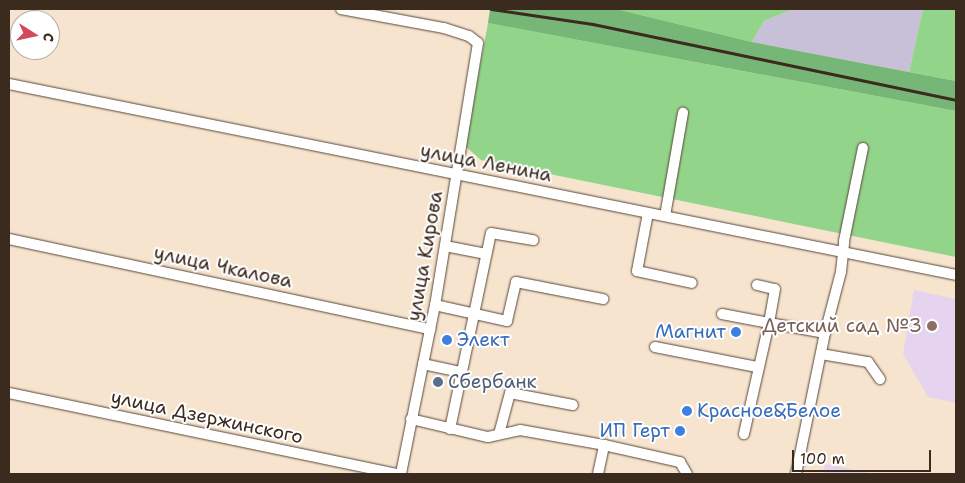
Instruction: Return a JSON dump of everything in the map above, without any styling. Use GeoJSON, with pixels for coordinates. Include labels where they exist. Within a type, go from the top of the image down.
{"type":"FeatureCollection","features":[{"type":"Feature","properties":{"kind":"street","name":"улица Кирова"},"geometry":{"type":"LineString","coordinates":[[341,9],[444,28],[469,36],[478,43],[463,121],[457,175],[435,305],[400,474]]}},
{"type":"Feature","properties":{"kind":"street","name":"улица Ленина"},"geometry":{"type":"LineString","coordinates":[[9,84],[956,275]]}},
{"type":"Feature","properties":{"kind":"street"},"geometry":{"type":"LineString","coordinates":[[665,216],[683,113]]}},
{"type":"Feature","properties":{"kind":"street"},"geometry":{"type":"LineString","coordinates":[[796,474],[825,333],[844,253],[844,241],[863,148]]}},
{"type":"Feature","properties":{"kind":"street"},"geometry":{"type":"LineString","coordinates":[[648,212],[637,271],[692,283]]}},
{"type":"Feature","properties":{"kind":"street"},"geometry":{"type":"LineString","coordinates":[[450,428],[491,233],[533,240]]}},
{"type":"Feature","properties":{"kind":"street","name":"улица Чкалова"},"geometry":{"type":"LineString","coordinates":[[9,239],[430,329]]}},
{"type":"Feature","properties":{"kind":"street"},"geometry":{"type":"LineString","coordinates":[[445,246],[486,254]]}},
{"type":"Feature","properties":{"kind":"street"},"geometry":{"type":"LineString","coordinates":[[435,305],[507,320],[516,282],[603,299]]}},
{"type":"Feature","properties":{"kind":"street"},"geometry":{"type":"LineString","coordinates":[[744,434],[775,289],[757,285]]}},
{"type":"Feature","properties":{"kind":"street"},"geometry":{"type":"LineString","coordinates":[[722,314],[825,333]]}},
{"type":"Feature","properties":{"kind":"street"},"geometry":{"type":"LineString","coordinates":[[655,347],[757,367]]}},
{"type":"Feature","properties":{"kind":"street"},"geometry":{"type":"LineString","coordinates":[[821,354],[868,362],[880,379]]}},
{"type":"Feature","properties":{"kind":"street"},"geometry":{"type":"LineString","coordinates":[[422,364],[462,372]]}},
{"type":"Feature","properties":{"kind":"street","name":"улица Дзержинского"},"geometry":{"type":"LineString","coordinates":[[9,393],[400,474]]}},
{"type":"Feature","properties":{"kind":"street"},"geometry":{"type":"LineString","coordinates":[[499,434],[510,393],[572,405]]}},
{"type":"Feature","properties":{"kind":"street"},"geometry":{"type":"LineString","coordinates":[[411,419],[488,437],[520,430],[604,446],[680,462],[687,474]]}},
{"type":"Feature","properties":{"kind":"street"},"geometry":{"type":"LineString","coordinates":[[598,474],[604,446]]}},
{"type":"Feature","properties":{"kind":"shaded area"},"geometry":{"type":"Polygon","coordinates":[[[793,9],[923,9],[909,72],[752,42],[764,21],[793,9]]]}},
{"type":"Feature","properties":{"kind":"shaded area","name":"Детский сад №3"},"geometry":{"type":"Polygon","coordinates":[[[914,290],[956,299],[956,403],[928,397],[903,354],[914,290]]]}},
{"type":"Feature","properties":{"kind":"shaded area"},"geometry":{"type":"Polygon","coordinates":[[[825,464],[875,474],[823,474],[825,464]]]}},
{"type":"Feature","properties":{"kind":"green space"},"geometry":{"type":"Polygon","coordinates":[[[490,9],[616,9],[752,42],[956,81],[956,111],[488,23],[490,9]]]}},
{"type":"Feature","properties":{"kind":"green space"},"geometry":{"type":"Polygon","coordinates":[[[616,9],[793,9],[764,21],[752,42],[616,9]]]}},
{"type":"Feature","properties":{"kind":"green space"},"geometry":{"type":"Polygon","coordinates":[[[923,9],[956,9],[956,81],[909,72],[923,9]]]}},
{"type":"Feature","properties":{"kind":"green space"},"geometry":{"type":"Polygon","coordinates":[[[488,23],[956,111],[956,257],[481,160],[465,146],[488,23]]]}},
{"type":"Feature","properties":{"kind":"railway"},"geometry":{"type":"LineString","coordinates":[[491,9],[593,24],[956,100]]}},
{"type":"Feature","properties":{"kind":"place","name":"Детский сад №3"},"geometry":{"type":"Point","coordinates":[932,326]}},
{"type":"Feature","properties":{"kind":"place","name":"Магнит"},"geometry":{"type":"Point","coordinates":[736,332]}},
{"type":"Feature","properties":{"kind":"place","name":"Элект"},"geometry":{"type":"Point","coordinates":[447,340]}},
{"type":"Feature","properties":{"kind":"place","name":"Сбербанк"},"geometry":{"type":"Point","coordinates":[438,382]}},
{"type":"Feature","properties":{"kind":"place","name":"Красное&Белое"},"geometry":{"type":"Point","coordinates":[687,411]}},
{"type":"Feature","properties":{"kind":"place","name":"ИП Герт"},"geometry":{"type":"Point","coordinates":[680,431]}}]}
